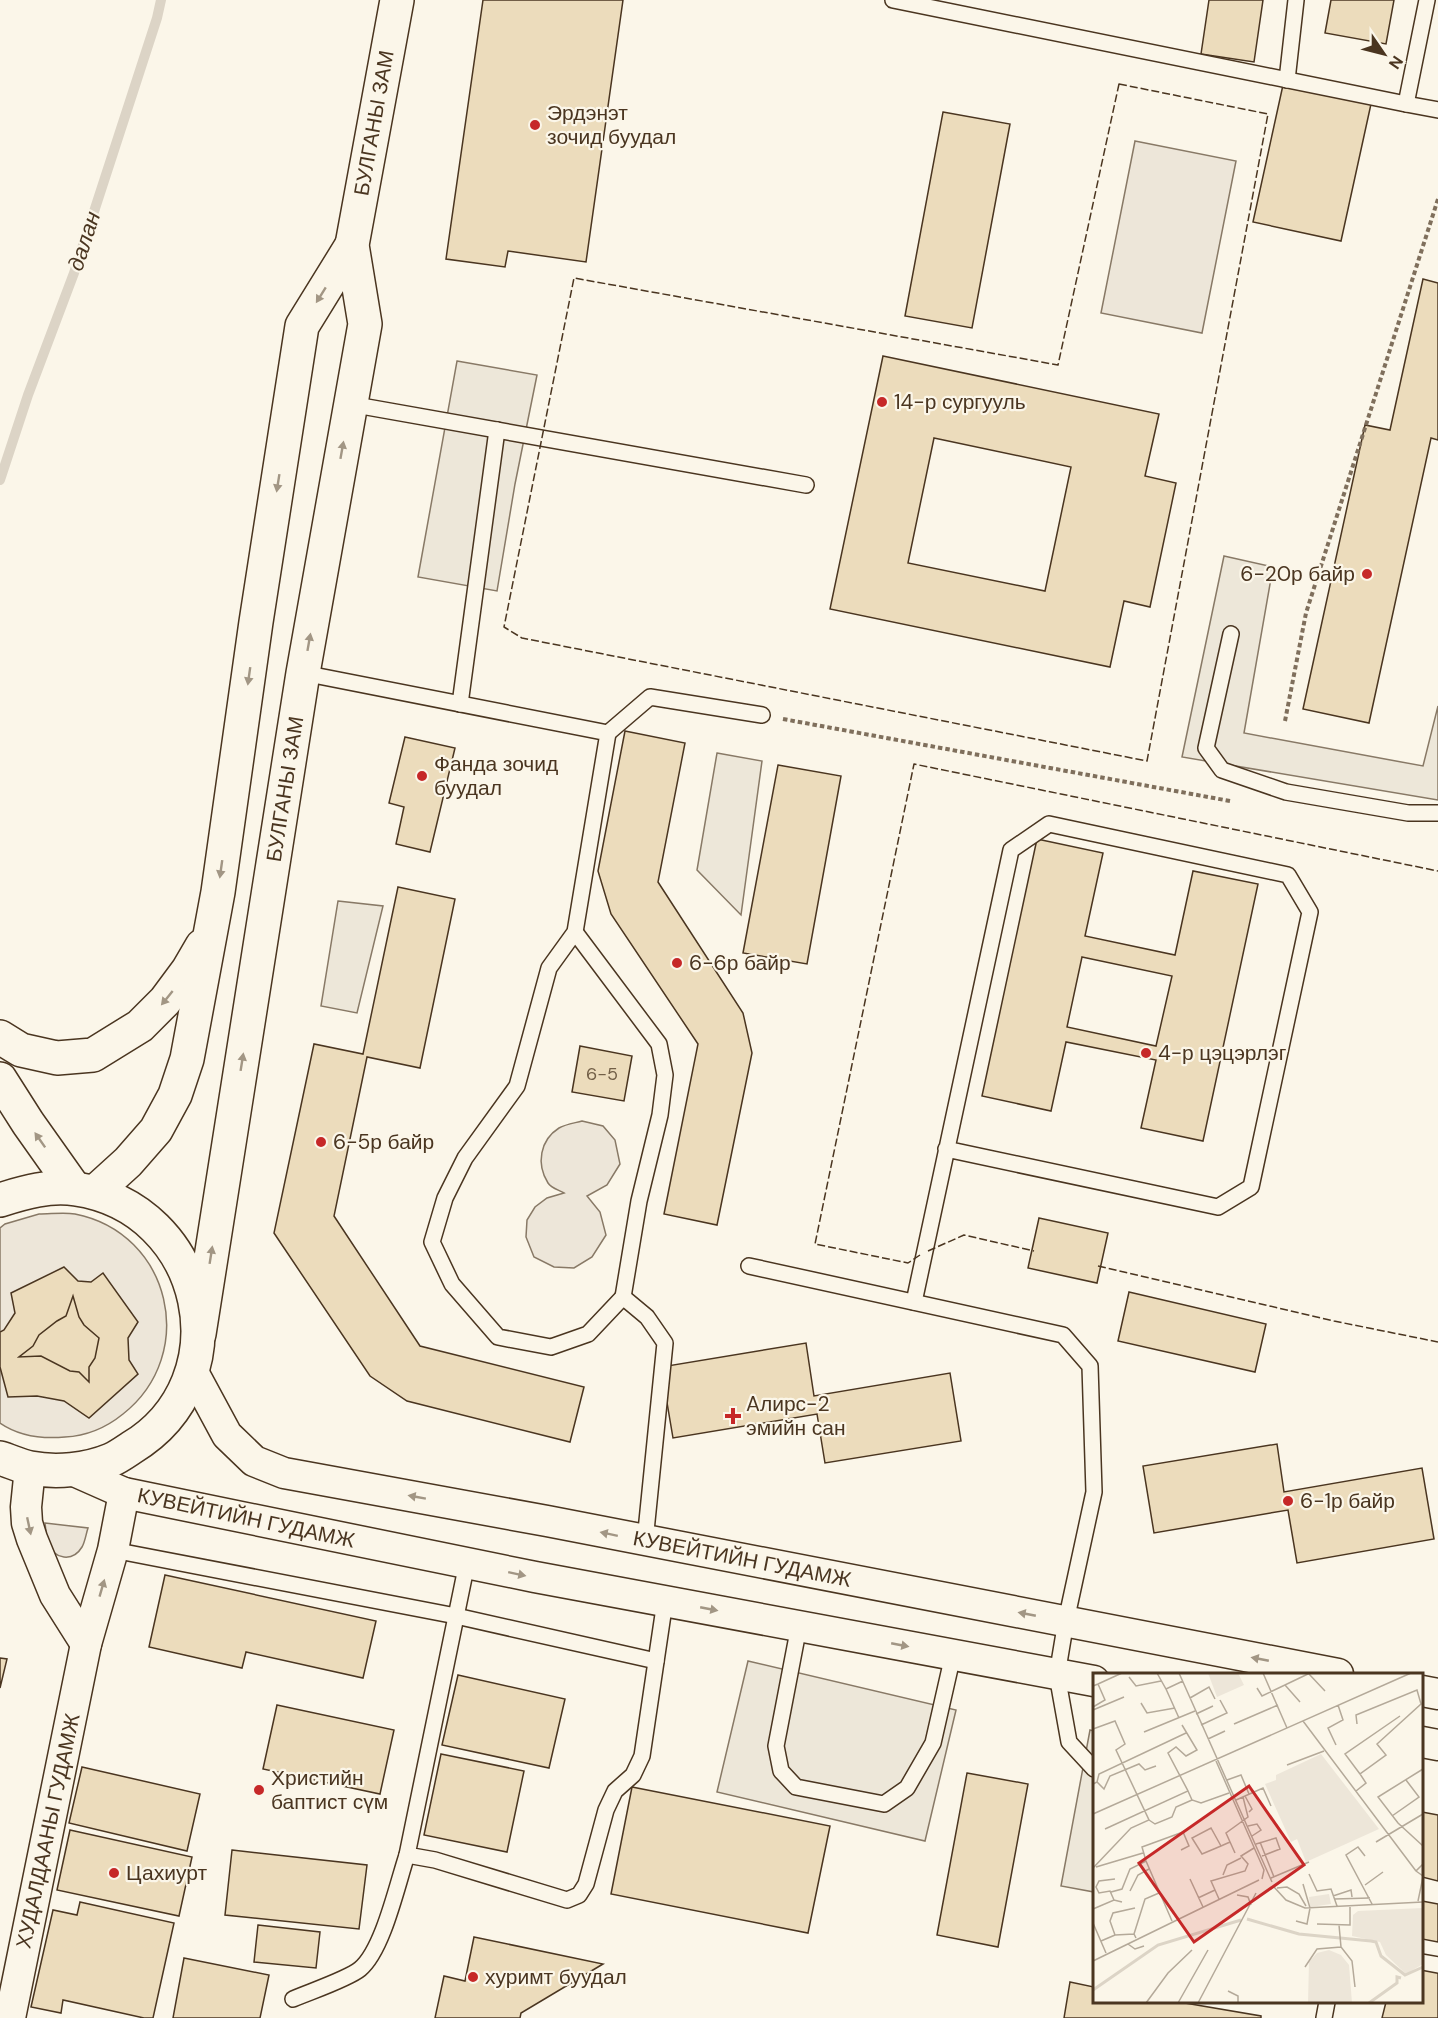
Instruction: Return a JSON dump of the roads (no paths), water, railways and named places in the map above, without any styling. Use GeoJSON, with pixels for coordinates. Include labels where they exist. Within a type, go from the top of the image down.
{"type":"FeatureCollection","features":[{"type":"Feature","properties":{"kind":"main road","name":"БУЛГАНЫ ЗАМ"},"geometry":{"type":"LineString","coordinates":[[199,1334],[303,673],[365,324],[352,245],[397,0]]}},
{"type":"Feature","properties":{"kind":"main road","name":"БУЛГАНЫ ЗАМ"},"geometry":{"type":"LineString","coordinates":[[84,1190],[128,1162],[156,1130],[175,1095],[187,1059],[218,892],[254,634],[302,326],[352,245]]}},
{"type":"Feature","properties":{"kind":"main road"},"geometry":{"type":"LineString","coordinates":[[0,1037],[21,1050],[57,1058],[93,1055],[140,1026],[165,1001],[188,970],[210,931]]}},
{"type":"Feature","properties":{"kind":"main road"},"geometry":{"type":"LineString","coordinates":[[0,1079],[28,1123],[84,1190]]}},
{"type":"Feature","properties":{"kind":"main road"},"geometry":{"type":"LineString","coordinates":[[0,1200],[35,1189],[84,1190],[130,1207],[159,1230],[182,1261],[195,1296],[199,1334],[193,1372],[174,1409],[147,1439],[112,1460],[72,1470],[30,1468],[0,1458]]}},
{"type":"Feature","properties":{"kind":"street","name":"КУВЕЙТИЙН ГУДАМЖ"},"geometry":{"type":"LineString","coordinates":[[193,1372],[227,1435],[254,1461],[284,1473],[548,1521],[1333,1673]]}},
{"type":"Feature","properties":{"kind":"street"},"geometry":{"type":"LineString","coordinates":[[30,1468],[26,1507],[27,1523],[32,1539],[56,1595],[86,1644]]}},
{"type":"Feature","properties":{"kind":"street","name":"КУВЕЙТИЙН ГУДАМЖ"},"geometry":{"type":"LineString","coordinates":[[72,1470],[124,1492],[467,1563],[1093,1682]]}},
{"type":"Feature","properties":{"kind":"street","name":"ХУДАЛДААНЫ ГУДАМЖ"},"geometry":{"type":"LineString","coordinates":[[10,2018],[86,1644],[113,1550],[124,1492]]}},
{"type":"Feature","properties":{"kind":"street"},"geometry":{"type":"LineString","coordinates":[[1423,1691],[1438,1694]]}},
{"type":"Feature","properties":{"kind":"street"},"geometry":{"type":"LineString","coordinates":[[1423,1742],[1438,1746]]}},
{"type":"Feature","properties":{"kind":"lane"},"geometry":{"type":"LineString","coordinates":[[1287,80],[1296,0]]}},
{"type":"Feature","properties":{"kind":"lane"},"geometry":{"type":"LineString","coordinates":[[1406,104],[1427,0]]}},
{"type":"Feature","properties":{"kind":"lane"},"geometry":{"type":"LineString","coordinates":[[901,1],[1438,110]]}},
{"type":"Feature","properties":{"kind":"lane"},"geometry":{"type":"LineString","coordinates":[[350,404],[806,485]]}},
{"type":"Feature","properties":{"kind":"lane"},"geometry":{"type":"LineString","coordinates":[[460,704],[497,430]]}},
{"type":"Feature","properties":{"kind":"lane"},"geometry":{"type":"LineString","coordinates":[[1231,634],[1206,747],[1222,770],[1286,792],[1408,813],[1438,813]]}},
{"type":"Feature","properties":{"kind":"lane"},"geometry":{"type":"LineString","coordinates":[[303,673],[608,733]]}},
{"type":"Feature","properties":{"kind":"lane"},"geometry":{"type":"LineString","coordinates":[[575,932],[659,1044],[664,1076],[660,1115],[639,1201],[623,1297],[588,1334],[551,1347],[498,1337],[452,1284],[432,1242],[445,1198],[465,1158],[517,1086],[549,968],[575,932],[608,733],[650,697],[762,715]]}},
{"type":"Feature","properties":{"kind":"lane"},"geometry":{"type":"LineString","coordinates":[[914,1302],[946,1149],[1011,850],[1049,824],[1288,875],[1311,912],[1251,1187],[1218,1207],[946,1149]]}},
{"type":"Feature","properties":{"kind":"lane"},"geometry":{"type":"LineString","coordinates":[[749,1266],[1063,1335],[1090,1366],[1094,1492],[1066,1621],[1057,1675],[1070,1742],[1093,1767]]}},
{"type":"Feature","properties":{"kind":"lane"},"geometry":{"type":"LineString","coordinates":[[623,1297],[647,1317],[665,1343],[645,1541]]}},
{"type":"Feature","properties":{"kind":"lane"},"geometry":{"type":"LineString","coordinates":[[113,1550],[456,1616],[656,1661]]}},
{"type":"Feature","properties":{"kind":"lane"},"geometry":{"type":"LineString","coordinates":[[293,1999],[358,1971],[369,1960],[377,1946],[407,1855],[467,1563]]}},
{"type":"Feature","properties":{"kind":"lane"},"geometry":{"type":"LineString","coordinates":[[407,1855],[435,1860],[567,1900],[579,1895],[586,1884],[606,1810],[615,1791],[633,1775],[642,1756],[665,1601]]}},
{"type":"Feature","properties":{"kind":"lane"},"geometry":{"type":"LineString","coordinates":[[799,1626],[776,1746],[781,1771],[796,1787],[884,1804],[907,1788],[933,1743],[953,1655]]}},
{"type":"Feature","properties":{"kind":"lane"},"geometry":{"type":"LineString","coordinates":[[1423,1962],[1438,1965]]}},
{"type":"Feature","properties":{"kind":"lane"},"geometry":{"type":"LineString","coordinates":[[1324,2018],[1327,2003]]}},
{"type":"Feature","properties":{"kind":"waterway","name":"далан"},"geometry":{"type":"LineString","coordinates":[[0,480],[28,395],[74,273],[161,0]]}},
{"type":"Feature","properties":{"kind":"place","name":"Эрдэнэт зочид буудал"},"geometry":{"type":"Point","coordinates":[535,125]}},
{"type":"Feature","properties":{"kind":"place","name":"14-р сургууль"},"geometry":{"type":"Point","coordinates":[882,402]}},
{"type":"Feature","properties":{"kind":"place","name":"6-20р байр"},"geometry":{"type":"Point","coordinates":[1367,574]}},
{"type":"Feature","properties":{"kind":"place","name":"Фанда зочид буудал"},"geometry":{"type":"Point","coordinates":[422,776]}},
{"type":"Feature","properties":{"kind":"place","name":"6-6р байр"},"geometry":{"type":"Point","coordinates":[677,963]}},
{"type":"Feature","properties":{"kind":"place","name":"4-р цэцэрлэг"},"geometry":{"type":"Point","coordinates":[1146,1053]}},
{"type":"Feature","properties":{"kind":"place","name":"6-5р байр"},"geometry":{"type":"Point","coordinates":[321,1142]}},
{"type":"Feature","properties":{"kind":"place","name":"Aлирс-2 эмийн сан"},"geometry":{"type":"Point","coordinates":[733,1416]}},
{"type":"Feature","properties":{"kind":"place","name":"6-1р байр"},"geometry":{"type":"Point","coordinates":[1288,1501]}},
{"type":"Feature","properties":{"kind":"place","name":"Христийн баптист сүм"},"geometry":{"type":"Point","coordinates":[259,1790]}},
{"type":"Feature","properties":{"kind":"place","name":"Цахиурт"},"geometry":{"type":"Point","coordinates":[114,1873]}},
{"type":"Feature","properties":{"kind":"place","name":"хуримт буудал"},"geometry":{"type":"Point","coordinates":[473,1977]}}]}
